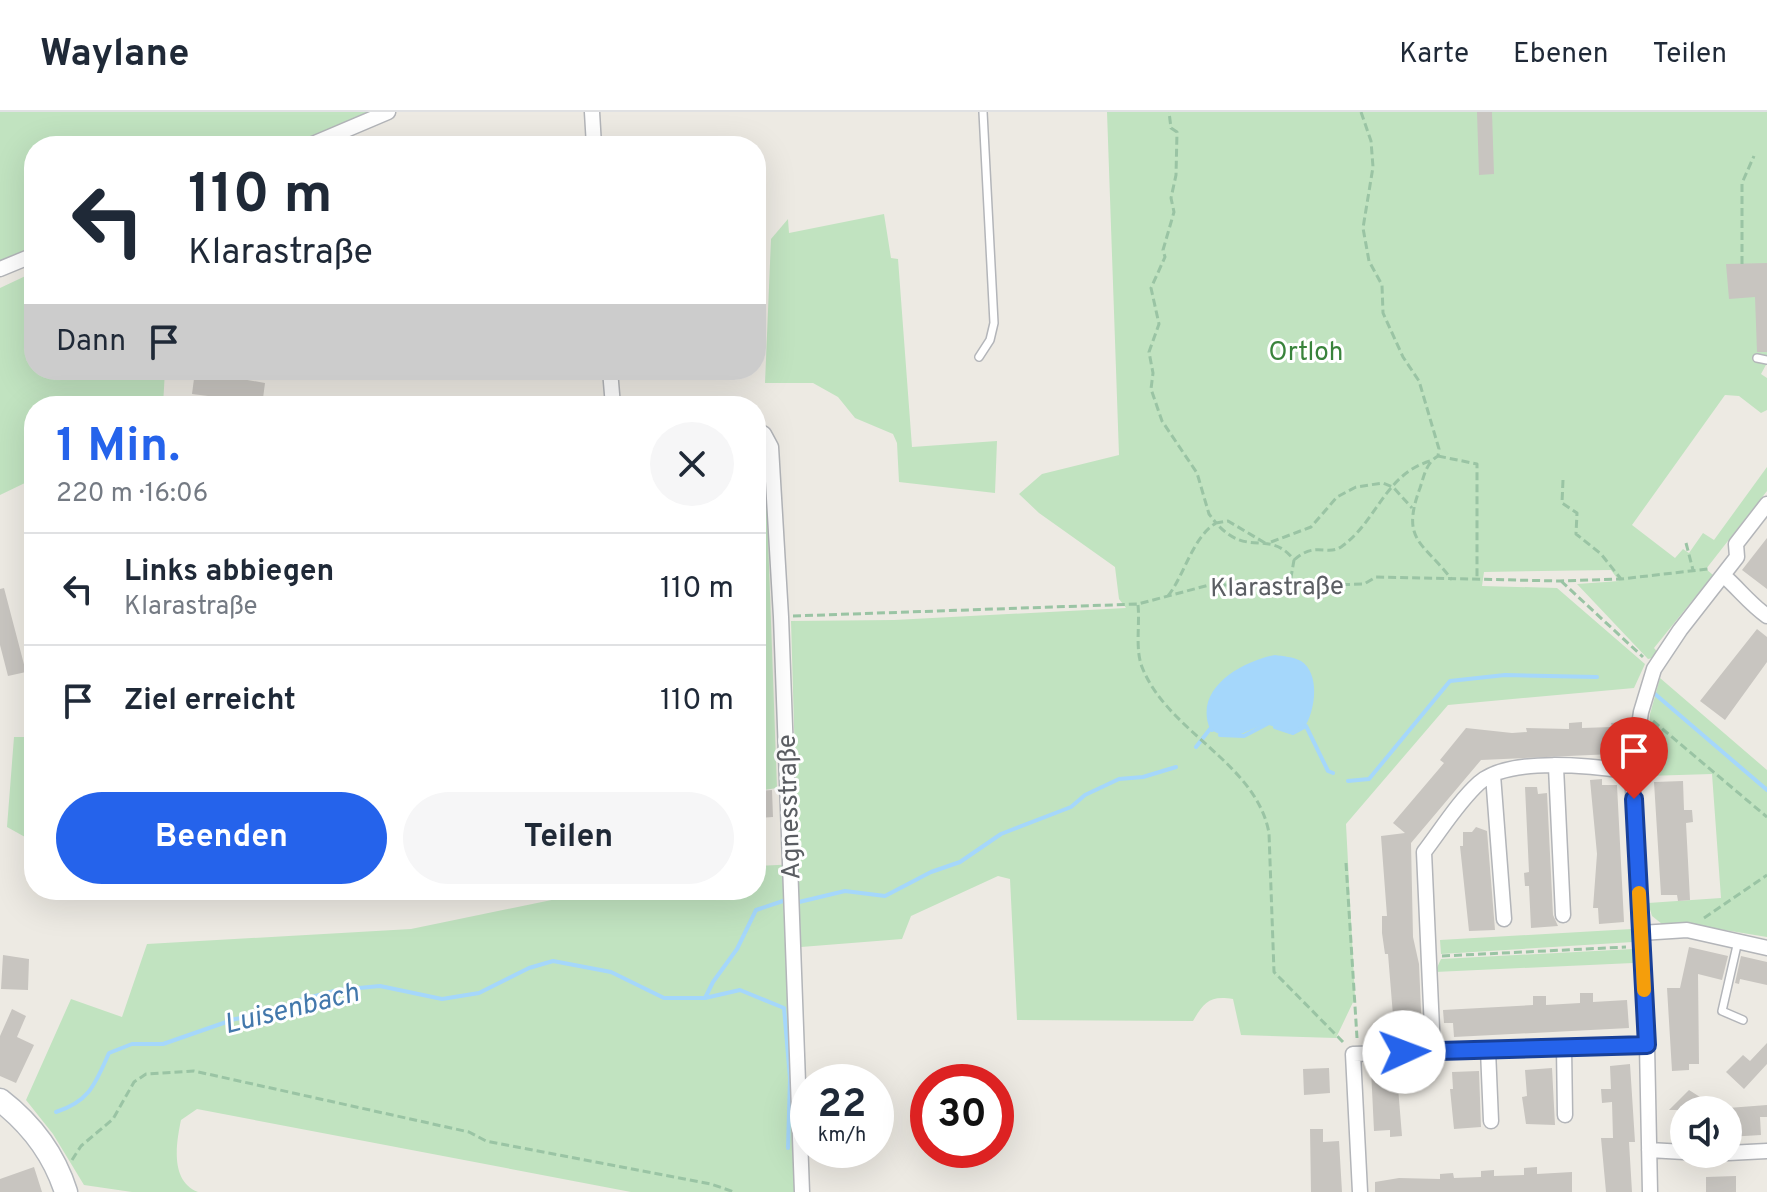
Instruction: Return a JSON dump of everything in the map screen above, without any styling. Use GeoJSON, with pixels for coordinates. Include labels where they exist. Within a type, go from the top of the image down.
{"type":"FeatureCollection","features":[{"type":"Feature","properties":{"kind":"main road"},"geometry":{"type":"LineString","coordinates":[[0,1100],[22,1117],[42,1141],[63,1184]]}},
{"type":"Feature","properties":{"kind":"street"},"geometry":{"type":"LineString","coordinates":[[332,136],[388,112]]}},
{"type":"Feature","properties":{"kind":"street"},"geometry":{"type":"LineString","coordinates":[[592,112],[593,136]]}},
{"type":"Feature","properties":{"kind":"street"},"geometry":{"type":"LineString","coordinates":[[0,269],[24,259]]}},
{"type":"Feature","properties":{"kind":"street","name":"Agnesstraße"},"geometry":{"type":"LineString","coordinates":[[766,438],[771,447],[781,617],[802,1192]]}},
{"type":"Feature","properties":{"kind":"street"},"geometry":{"type":"LineString","coordinates":[[1650,1192],[1647,1045],[1632,772],[1641,712],[1654,669],[1737,557],[1736,544],[1767,504]]}},
{"type":"Feature","properties":{"kind":"street"},"geometry":{"type":"LineString","coordinates":[[1723,575],[1745,595],[1749,604],[1767,616]]}},
{"type":"Feature","properties":{"kind":"street"},"geometry":{"type":"LineString","coordinates":[[1433,1051],[1424,852],[1479,783],[1493,775],[1512,769],[1589,765],[1632,772]]}},
{"type":"Feature","properties":{"kind":"street"},"geometry":{"type":"LineString","coordinates":[[1556,767],[1563,915]]}},
{"type":"Feature","properties":{"kind":"street"},"geometry":{"type":"LineString","coordinates":[[1493,775],[1504,919]]}},
{"type":"Feature","properties":{"kind":"street"},"geometry":{"type":"LineString","coordinates":[[1642,939],[1687,930],[1767,948]]}},
{"type":"Feature","properties":{"kind":"street"},"geometry":{"type":"LineString","coordinates":[[1360,1192],[1355,1054],[1647,1045]]}},
{"type":"Feature","properties":{"kind":"street"},"geometry":{"type":"LineString","coordinates":[[1564,1047],[1565,1115]]}},
{"type":"Feature","properties":{"kind":"street"},"geometry":{"type":"LineString","coordinates":[[1488,1050],[1491,1121]]}},
{"type":"Feature","properties":{"kind":"street"},"geometry":{"type":"LineString","coordinates":[[1649,1150],[1670,1151]]}},
{"type":"Feature","properties":{"kind":"street"},"geometry":{"type":"LineString","coordinates":[[1742,1152],[1767,1151]]}},
{"type":"Feature","properties":{"kind":"lane"},"geometry":{"type":"LineString","coordinates":[[979,357],[990,340],[994,323],[983,112]]}},
{"type":"Feature","properties":{"kind":"lane"},"geometry":{"type":"LineString","coordinates":[[1757,358],[1767,360]]}},
{"type":"Feature","properties":{"kind":"lane"},"geometry":{"type":"LineString","coordinates":[[1738,941],[1722,1011],[1743,1020]]}},
{"type":"Feature","properties":{"kind":"path"},"geometry":{"type":"LineString","coordinates":[[1169,112],[1171,128],[1177,132],[1176,175],[1171,198],[1174,212],[1163,250],[1165,257],[1151,288],[1159,324],[1149,352],[1153,373],[1151,389],[1162,421],[1197,473],[1209,514],[1239,543],[1265,543],[1311,527],[1337,497],[1356,487],[1383,483],[1391,486],[1412,508]]}},
{"type":"Feature","properties":{"kind":"path"},"geometry":{"type":"LineString","coordinates":[[1361,112],[1371,141],[1373,167],[1363,228],[1369,261],[1382,285],[1383,313],[1403,357],[1419,381],[1439,449],[1438,456]]}},
{"type":"Feature","properties":{"kind":"path"},"geometry":{"type":"LineString","coordinates":[[1742,264],[1742,183],[1754,156]]}},
{"type":"Feature","properties":{"kind":"path"},"geometry":{"type":"LineString","coordinates":[[1294,560],[1316,548],[1334,550],[1343,546],[1371,518],[1391,486],[1407,470],[1438,456],[1477,464],[1477,580]]}},
{"type":"Feature","properties":{"kind":"path"},"geometry":{"type":"LineString","coordinates":[[1430,461],[1412,508],[1411,526],[1416,542],[1452,580]]}},
{"type":"Feature","properties":{"kind":"path"},"geometry":{"type":"LineString","coordinates":[[1563,480],[1562,503],[1577,513],[1576,534],[1601,554],[1621,579]]}},
{"type":"Feature","properties":{"kind":"path"},"geometry":{"type":"LineString","coordinates":[[1168,596],[1207,529],[1216,523],[1228,521],[1265,543]]}},
{"type":"Feature","properties":{"kind":"path"},"geometry":{"type":"LineString","coordinates":[[1271,542],[1294,560]]}},
{"type":"Feature","properties":{"kind":"path"},"geometry":{"type":"LineString","coordinates":[[1686,543],[1693,570]]}},
{"type":"Feature","properties":{"kind":"path"},"geometry":{"type":"LineString","coordinates":[[1290,585],[1294,560]]}},
{"type":"Feature","properties":{"kind":"path","name":"Klarastraße"},"geometry":{"type":"LineString","coordinates":[[781,617],[1138,604],[1213,584],[1256,587],[1364,584],[1376,577],[1560,581],[1621,579],[1712,569],[1723,575]]}},
{"type":"Feature","properties":{"kind":"path"},"geometry":{"type":"LineString","coordinates":[[1560,581],[1654,669]]}},
{"type":"Feature","properties":{"kind":"path"},"geometry":{"type":"LineString","coordinates":[[1138,604],[1144,670],[1162,700],[1265,812],[1269,833],[1274,972],[1355,1054]]}},
{"type":"Feature","properties":{"kind":"path"},"geometry":{"type":"LineString","coordinates":[[1641,712],[1767,817]]}},
{"type":"Feature","properties":{"kind":"path"},"geometry":{"type":"LineString","coordinates":[[1346,863],[1355,1054]]}},
{"type":"Feature","properties":{"kind":"path"},"geometry":{"type":"LineString","coordinates":[[1687,930],[1767,875]]}},
{"type":"Feature","properties":{"kind":"path"},"geometry":{"type":"LineString","coordinates":[[1431,957],[1642,939]]}},
{"type":"Feature","properties":{"kind":"path"},"geometry":{"type":"LineString","coordinates":[[63,1184],[81,1146],[113,1119],[134,1082],[146,1074],[194,1071],[469,1132],[486,1141],[711,1184],[734,1192]]}},
{"type":"Feature","properties":{"kind":"green space"},"geometry":{"type":"Polygon","coordinates":[[[0,112],[382,112],[325,136],[24,136],[24,258],[0,268],[0,112]]]}},
{"type":"Feature","properties":{"kind":"green space","name":"Ortloh"},"geometry":{"type":"Polygon","coordinates":[[[1107,112],[1767,112],[1767,363],[1761,374],[1767,378],[1767,410],[1761,413],[1739,396],[1725,395],[1632,525],[1675,558],[1683,549],[1689,553],[1703,533],[1714,540],[1767,467],[1767,491],[1706,569],[1713,575],[1654,648],[1661,656],[1648,659],[1577,584],[1619,581],[1611,570],[1484,572],[1482,586],[1557,588],[1645,664],[1634,688],[1448,705],[1346,824],[1355,998],[1336,1038],[1241,1035],[1233,999],[1225,998],[1208,1001],[1193,1021],[1017,1020],[1010,879],[998,876],[911,916],[902,939],[801,947],[805,1064],[790,1064],[790,1168],[809,1168],[810,1192],[631,1192],[197,1109],[181,1120],[177,1161],[183,1179],[198,1192],[132,1192],[84,1185],[53,1134],[26,1100],[71,999],[122,1017],[147,944],[411,929],[552,900],[766,900],[766,866],[798,864],[791,621],[894,620],[1126,608],[1119,599],[1115,567],[1039,513],[1019,494],[1042,474],[1119,455],[1107,112]]]}},
{"type":"Feature","properties":{"kind":"green space"},"geometry":{"type":"Polygon","coordinates":[[[884,214],[891,258],[898,259],[912,447],[997,441],[995,493],[899,482],[897,443],[893,434],[855,418],[838,397],[813,383],[765,383],[771,239],[788,219],[789,233],[884,214]]]}},
{"type":"Feature","properties":{"kind":"green space"},"geometry":{"type":"Polygon","coordinates":[[[24,277],[24,380],[164,380],[164,396],[24,396],[24,483],[0,495],[0,288],[24,277]]]}},
{"type":"Feature","properties":{"kind":"green space"},"geometry":{"type":"Polygon","coordinates":[[[766,483],[777,788],[766,790],[766,483]]]}},
{"type":"Feature","properties":{"kind":"green space"},"geometry":{"type":"Polygon","coordinates":[[[1660,678],[1767,770],[1767,937],[1688,924],[1662,924],[1652,916],[1648,903],[1721,898],[1712,774],[1646,776],[1650,714],[1660,678]]]}},
{"type":"Feature","properties":{"kind":"green space"},"geometry":{"type":"Polygon","coordinates":[[[14,737],[24,737],[24,836],[7,827],[14,737]]]}},
{"type":"Feature","properties":{"kind":"green space"},"geometry":{"type":"Polygon","coordinates":[[[1632,929],[1633,942],[1441,954],[1440,940],[1632,929]]]}},
{"type":"Feature","properties":{"kind":"green space"},"geometry":{"type":"Polygon","coordinates":[[[1633,949],[1633,963],[1435,972],[1441,959],[1633,949]]]}},
{"type":"Feature","properties":{"kind":"water"},"geometry":{"type":"Polygon","coordinates":[[[1275,655],[1301,661],[1311,675],[1313,703],[1304,728],[1293,733],[1266,724],[1232,736],[1210,729],[1208,701],[1215,689],[1236,670],[1275,655]]]}},
{"type":"Feature","properties":{"kind":"building"},"geometry":{"type":"Polygon","coordinates":[[[1477,112],[1492,112],[1494,174],[1479,175],[1477,112]]]}},
{"type":"Feature","properties":{"kind":"building"},"geometry":{"type":"Polygon","coordinates":[[[1767,263],[1767,352],[1757,352],[1755,297],[1729,299],[1726,264],[1767,263]]]}},
{"type":"Feature","properties":{"kind":"building"},"geometry":{"type":"Polygon","coordinates":[[[194,380],[265,383],[263,396],[192,394],[194,380]]]}},
{"type":"Feature","properties":{"kind":"building"},"geometry":{"type":"Polygon","coordinates":[[[1767,538],[1767,589],[1742,570],[1767,538]]]}},
{"type":"Feature","properties":{"kind":"building"},"geometry":{"type":"Polygon","coordinates":[[[4,588],[24,664],[24,672],[8,676],[0,645],[0,589],[4,588]]]}},
{"type":"Feature","properties":{"kind":"building"},"geometry":{"type":"Polygon","coordinates":[[[1757,629],[1767,637],[1767,662],[1725,720],[1700,701],[1757,629]]]}},
{"type":"Feature","properties":{"kind":"building"},"geometry":{"type":"Polygon","coordinates":[[[1582,722],[1582,728],[1612,727],[1611,723],[1624,722],[1625,738],[1612,739],[1613,754],[1481,760],[1411,843],[1413,937],[1419,964],[1422,1033],[1413,1034],[1413,1039],[1395,1040],[1388,954],[1385,954],[1382,933],[1382,916],[1387,916],[1381,836],[1405,833],[1393,823],[1444,763],[1440,760],[1466,728],[1512,733],[1527,732],[1526,728],[1569,729],[1569,723],[1582,722]]]}},
{"type":"Feature","properties":{"kind":"building"},"geometry":{"type":"Polygon","coordinates":[[[1602,779],[1602,785],[1617,785],[1624,922],[1599,924],[1598,908],[1593,908],[1597,854],[1590,780],[1602,779]]]}},
{"type":"Feature","properties":{"kind":"building"},"geometry":{"type":"Polygon","coordinates":[[[1683,781],[1684,810],[1692,810],[1693,822],[1686,823],[1690,900],[1678,901],[1677,895],[1661,895],[1654,782],[1683,781]]]}},
{"type":"Feature","properties":{"kind":"building"},"geometry":{"type":"Polygon","coordinates":[[[1525,787],[1537,787],[1538,794],[1547,793],[1553,915],[1558,926],[1531,928],[1529,886],[1525,886],[1524,873],[1529,872],[1525,787]]]}},
{"type":"Feature","properties":{"kind":"building"},"geometry":{"type":"Polygon","coordinates":[[[766,790],[772,790],[773,817],[766,817],[766,790]]]}},
{"type":"Feature","properties":{"kind":"building"},"geometry":{"type":"Polygon","coordinates":[[[1476,827],[1487,831],[1495,930],[1469,931],[1460,846],[1463,846],[1463,832],[1472,832],[1476,827]]]}},
{"type":"Feature","properties":{"kind":"building"},"geometry":{"type":"Polygon","coordinates":[[[1689,947],[1728,956],[1722,980],[1698,974],[1699,1064],[1689,1064],[1689,1070],[1672,1071],[1667,988],[1680,988],[1689,947]]]}},
{"type":"Feature","properties":{"kind":"building"},"geometry":{"type":"Polygon","coordinates":[[[3,955],[29,959],[28,990],[1,989],[3,955]]]}},
{"type":"Feature","properties":{"kind":"building"},"geometry":{"type":"Polygon","coordinates":[[[1741,956],[1767,962],[1767,985],[1740,979],[1739,984],[1735,983],[1741,956]]]}},
{"type":"Feature","properties":{"kind":"building"},"geometry":{"type":"Polygon","coordinates":[[[1580,993],[1593,993],[1593,1002],[1627,1000],[1629,1028],[1454,1037],[1453,1023],[1444,1023],[1443,1010],[1533,1005],[1533,996],[1546,996],[1546,1005],[1580,1003],[1580,993]]]}},
{"type":"Feature","properties":{"kind":"building"},"geometry":{"type":"Polygon","coordinates":[[[12,1009],[26,1016],[17,1037],[34,1045],[16,1083],[0,1076],[0,1036],[12,1009]]]}},
{"type":"Feature","properties":{"kind":"building"},"geometry":{"type":"Polygon","coordinates":[[[1767,1043],[1767,1064],[1744,1089],[1726,1072],[1743,1055],[1750,1061],[1767,1043]]]}},
{"type":"Feature","properties":{"kind":"building"},"geometry":{"type":"Polygon","coordinates":[[[1381,1063],[1396,1063],[1402,1136],[1390,1137],[1390,1130],[1374,1131],[1371,1069],[1381,1068],[1381,1063]]]}},
{"type":"Feature","properties":{"kind":"building"},"geometry":{"type":"Polygon","coordinates":[[[1630,1064],[1635,1142],[1629,1142],[1632,1192],[1606,1192],[1601,1138],[1613,1138],[1612,1102],[1602,1103],[1601,1089],[1611,1089],[1610,1066],[1630,1064]]]}},
{"type":"Feature","properties":{"kind":"building"},"geometry":{"type":"Polygon","coordinates":[[[1329,1068],[1330,1093],[1304,1095],[1303,1069],[1329,1068]]]}},
{"type":"Feature","properties":{"kind":"building"},"geometry":{"type":"Polygon","coordinates":[[[1552,1068],[1555,1125],[1526,1124],[1522,1097],[1527,1096],[1525,1070],[1552,1068]]]}},
{"type":"Feature","properties":{"kind":"building"},"geometry":{"type":"Polygon","coordinates":[[[1479,1071],[1481,1127],[1454,1129],[1450,1089],[1453,1089],[1452,1072],[1479,1071]]]}},
{"type":"Feature","properties":{"kind":"building"},"geometry":{"type":"Polygon","coordinates":[[[1689,1090],[1698,1096],[1683,1096],[1689,1090]]]}},
{"type":"Feature","properties":{"kind":"building"},"geometry":{"type":"Polygon","coordinates":[[[1767,1105],[1767,1117],[1760,1117],[1761,1135],[1742,1136],[1742,1107],[1767,1105]]]}},
{"type":"Feature","properties":{"kind":"building"},"geometry":{"type":"Polygon","coordinates":[[[1310,1129],[1323,1129],[1323,1142],[1339,1141],[1342,1192],[1311,1192],[1310,1129]]]}},
{"type":"Feature","properties":{"kind":"building"},"geometry":{"type":"Polygon","coordinates":[[[34,1167],[42,1192],[0,1192],[0,1179],[34,1167]]]}},
{"type":"Feature","properties":{"kind":"building"},"geometry":{"type":"Polygon","coordinates":[[[1537,1167],[1537,1174],[1572,1172],[1572,1192],[1375,1192],[1375,1182],[1399,1178],[1440,1179],[1440,1174],[1453,1173],[1454,1178],[1481,1177],[1481,1171],[1494,1170],[1494,1176],[1524,1175],[1524,1168],[1537,1167]]]}},
{"type":"Feature","properties":{"kind":"building"},"geometry":{"type":"Polygon","coordinates":[[[1736,1176],[1736,1192],[1706,1192],[1706,1177],[1736,1176]]]}},
{"type":"Feature","properties":{"kind":"waterway"},"geometry":{"type":"LineString","coordinates":[[1348,781],[1369,779],[1450,681],[1505,675],[1597,677]]}},
{"type":"Feature","properties":{"kind":"waterway"},"geometry":{"type":"LineString","coordinates":[[1655,694],[1767,790]]}},
{"type":"Feature","properties":{"kind":"waterway"},"geometry":{"type":"LineString","coordinates":[[1220,735],[1244,736],[1267,724]]}},
{"type":"Feature","properties":{"kind":"waterway"},"geometry":{"type":"LineString","coordinates":[[1275,727],[1293,733],[1306,726],[1328,771],[1333,773]]}},
{"type":"Feature","properties":{"kind":"waterway"},"geometry":{"type":"LineString","coordinates":[[1196,747],[1212,730]]}},
{"type":"Feature","properties":{"kind":"waterway"},"geometry":{"type":"LineString","coordinates":[[799,902],[845,891],[885,896],[931,872],[960,862],[1001,834],[1071,807],[1085,795],[1119,779],[1143,777],[1176,767]]}},
{"type":"Feature","properties":{"kind":"waterway","name":"Luisenbach"},"geometry":{"type":"LineString","coordinates":[[56,1112],[84,1097],[109,1053],[132,1044],[163,1044],[235,1019],[281,1012],[300,1000],[338,990],[380,986],[442,999],[479,993],[529,968],[553,961],[611,972],[664,998],[705,998],[737,949],[756,910],[783,901]]}},
{"type":"Feature","properties":{"kind":"waterway"},"geometry":{"type":"LineString","coordinates":[[705,998],[740,990],[784,1008],[790,1078],[788,1148]]}},
{"type":"Feature","properties":{"kind":"slow traffic"},"geometry":{"type":"LineString","coordinates":[[1639,893],[1644,990]]}},
{"type":"Feature","properties":{"kind":"route"},"geometry":{"type":"LineString","coordinates":[[1404,1052],[1647,1045],[1634,799]]}}]}
